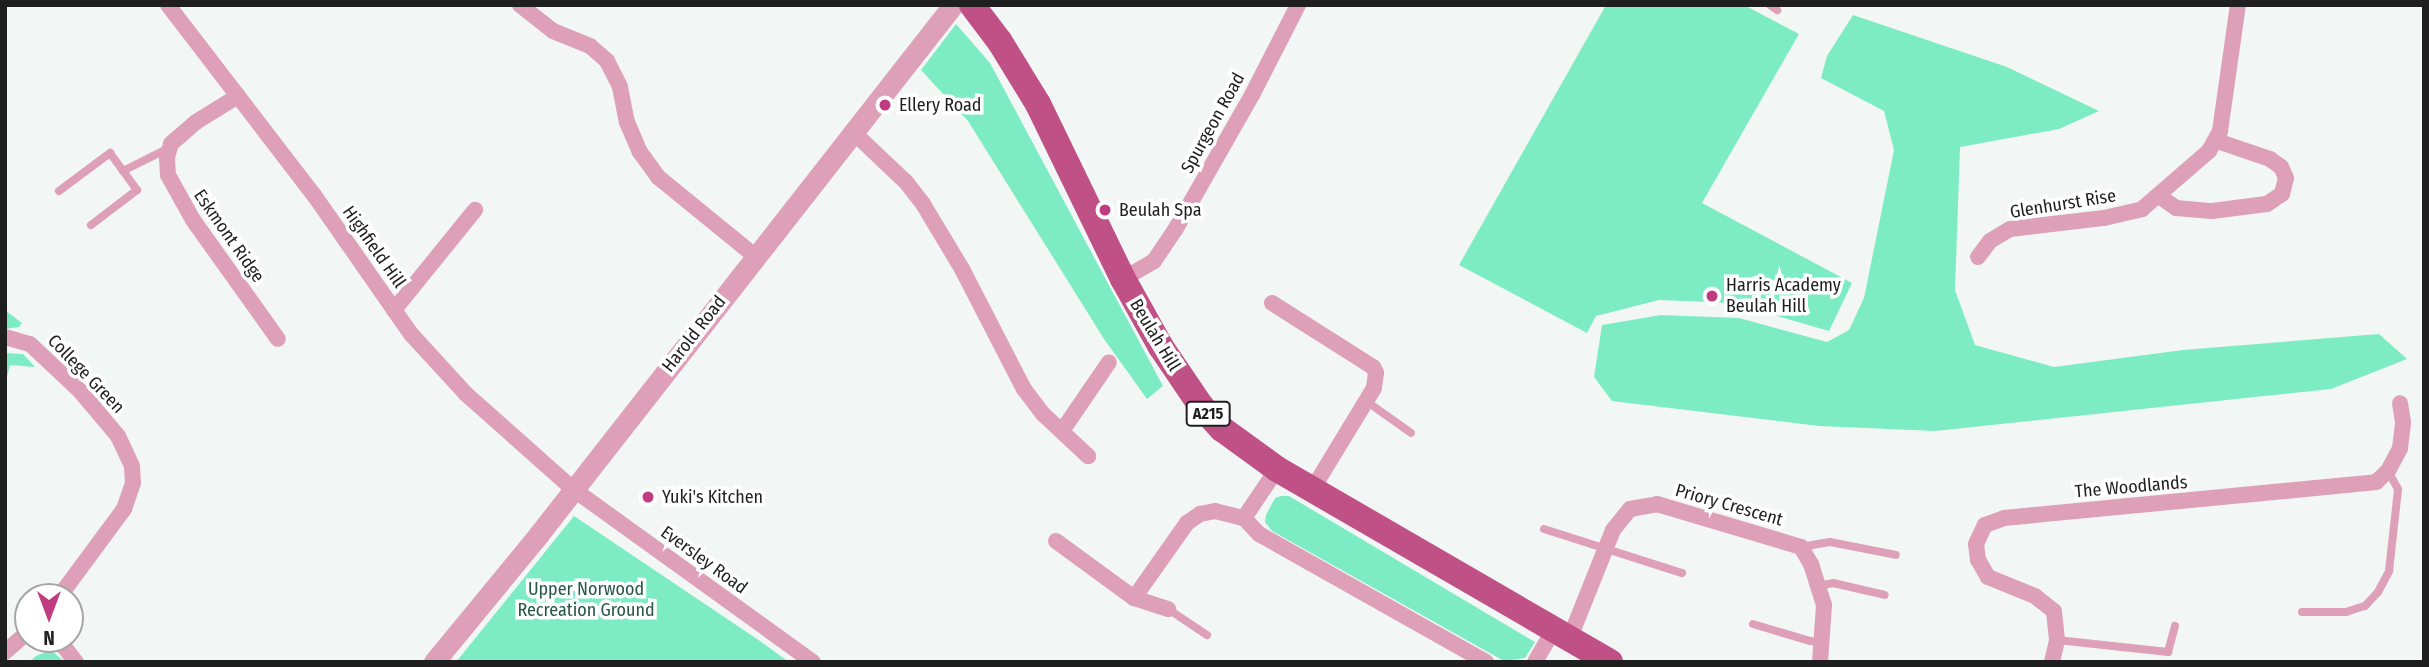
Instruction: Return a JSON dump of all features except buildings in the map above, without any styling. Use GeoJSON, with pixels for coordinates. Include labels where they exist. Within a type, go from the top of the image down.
{"type":"FeatureCollection","features":[{"type":"Feature","properties":{"kind":"main road","name":"Beulah Hill"},"geometry":{"type":"LineString","coordinates":[[972,5],[1000,42],[1038,104],[1123,279],[1161,347],[1200,405],[1241,444],[1277,469],[1609,662]]}},
{"type":"Feature","properties":{"kind":"street","name":"Highfield Hill"},"geometry":{"type":"LineString","coordinates":[[168,5],[314,194],[427,353],[466,394],[573,489]]}},
{"type":"Feature","properties":{"kind":"street"},"geometry":{"type":"LineString","coordinates":[[520,5],[553,31],[590,46],[607,61],[620,87],[627,122],[640,152],[658,177],[755,256]]}},
{"type":"Feature","properties":{"kind":"street","name":"Harold Road"},"geometry":{"type":"LineString","coordinates":[[434,662],[953,5]]}},
{"type":"Feature","properties":{"kind":"street","name":"Spurgeon Road"},"geometry":{"type":"LineString","coordinates":[[1123,279],[1154,261],[1165,246],[1252,95],[1298,5]]}},
{"type":"Feature","properties":{"kind":"street"},"geometry":{"type":"LineString","coordinates":[[2159,196],[2176,208],[2212,211],[2267,204],[2282,194],[2286,178],[2281,167],[2270,159],[2217,141],[2230,76],[2238,5]]}},
{"type":"Feature","properties":{"kind":"street"},"geometry":{"type":"LineString","coordinates":[[169,148],[186,129],[238,96]]}},
{"type":"Feature","properties":{"kind":"street"},"geometry":{"type":"LineString","coordinates":[[852,131],[906,182],[923,204],[962,269],[1024,389],[1088,456]]}},
{"type":"Feature","properties":{"kind":"street","name":"Glenhurst Rise"},"geometry":{"type":"LineString","coordinates":[[1978,257],[1990,242],[2010,229],[2124,214],[2142,209],[2217,141]]}},
{"type":"Feature","properties":{"kind":"street","name":"Eskmont Ridge"},"geometry":{"type":"LineString","coordinates":[[169,148],[168,175],[178,198],[278,339]]}},
{"type":"Feature","properties":{"kind":"street"},"geometry":{"type":"LineString","coordinates":[[394,310],[475,210]]}},
{"type":"Feature","properties":{"kind":"street"},"geometry":{"type":"LineString","coordinates":[[1272,303],[1373,367],[1376,380],[1312,490]]}},
{"type":"Feature","properties":{"kind":"street","name":"College Green"},"geometry":{"type":"LineString","coordinates":[[5,337],[30,344],[80,391],[118,436],[132,466],[133,483],[124,509],[69,583]]}},
{"type":"Feature","properties":{"kind":"street"},"geometry":{"type":"LineString","coordinates":[[1062,431],[1109,362]]}},
{"type":"Feature","properties":{"kind":"street"},"geometry":{"type":"LineString","coordinates":[[2388,471],[2400,448],[2403,422],[2400,403]]}},
{"type":"Feature","properties":{"kind":"street"},"geometry":{"type":"LineString","coordinates":[[1244,518],[1277,469]]}},
{"type":"Feature","properties":{"kind":"street","name":"The Woodlands"},"geometry":{"type":"LineString","coordinates":[[2052,662],[2057,640],[2054,611],[2035,596],[1988,577],[1978,559],[1976,544],[1985,525],[2004,518],[2358,486],[2376,482],[2388,471]]}},
{"type":"Feature","properties":{"kind":"street","name":"Eversley Road"},"geometry":{"type":"LineString","coordinates":[[573,489],[813,662]]}},
{"type":"Feature","properties":{"kind":"street","name":"Priory Crescent"},"geometry":{"type":"LineString","coordinates":[[1561,636],[1613,530],[1630,509],[1657,505],[1801,547]]}},
{"type":"Feature","properties":{"kind":"street"},"geometry":{"type":"LineString","coordinates":[[1134,598],[1187,523],[1200,514],[1215,511],[1244,518],[1259,534],[1486,662]]}},
{"type":"Feature","properties":{"kind":"street"},"geometry":{"type":"LineString","coordinates":[[1055,541],[1134,598],[1168,609]]}},
{"type":"Feature","properties":{"kind":"street"},"geometry":{"type":"LineString","coordinates":[[1801,547],[1824,605],[1820,662]]}},
{"type":"Feature","properties":{"kind":"street"},"geometry":{"type":"LineString","coordinates":[[1535,662],[1561,636]]}},
{"type":"Feature","properties":{"kind":"street"},"geometry":{"type":"LineString","coordinates":[[1450,662],[1458,646]]}},
{"type":"Feature","properties":{"kind":"lane"},"geometry":{"type":"LineString","coordinates":[[123,171],[169,148]]}},
{"type":"Feature","properties":{"kind":"lane"},"geometry":{"type":"LineString","coordinates":[[59,191],[110,153],[137,190],[91,225]]}},
{"type":"Feature","properties":{"kind":"lane"},"geometry":{"type":"LineString","coordinates":[[1366,401],[1411,433]]}},
{"type":"Feature","properties":{"kind":"lane"},"geometry":{"type":"LineString","coordinates":[[2302,612],[2346,612],[2365,606],[2378,592],[2389,570],[2398,489],[2388,471]]}},
{"type":"Feature","properties":{"kind":"lane"},"geometry":{"type":"LineString","coordinates":[[1545,529],[1682,573]]}},
{"type":"Feature","properties":{"kind":"lane"},"geometry":{"type":"LineString","coordinates":[[1801,547],[1830,542],[1896,555]]}},
{"type":"Feature","properties":{"kind":"lane"},"geometry":{"type":"LineString","coordinates":[[1818,586],[1833,583],[1885,595]]}},
{"type":"Feature","properties":{"kind":"lane"},"geometry":{"type":"LineString","coordinates":[[1168,609],[1208,635]]}},
{"type":"Feature","properties":{"kind":"lane"},"geometry":{"type":"LineString","coordinates":[[1753,624],[1810,641],[1823,642]]}},
{"type":"Feature","properties":{"kind":"lane"},"geometry":{"type":"LineString","coordinates":[[2057,640],[2168,652],[2175,626]]}},
{"type":"Feature","properties":{"kind":"green space"},"geometry":{"type":"Polygon","coordinates":[[[1606,5],[1744,5],[1799,34],[1702,203],[1852,283],[1829,331],[1733,303],[1659,300],[1596,316],[1587,333],[1459,265],[1606,5]]]}},
{"type":"Feature","properties":{"kind":"green space"},"geometry":{"type":"Polygon","coordinates":[[[1853,15],[2007,67],[2099,111],[2059,129],[1960,147],[1955,290],[1975,345],[2054,367],[2183,350],[2379,334],[2407,359],[2331,389],[1935,431],[1819,426],[1612,401],[1594,377],[1602,325],[1661,315],[1739,318],[1827,342],[1849,330],[1864,298],[1894,150],[1884,111],[1821,78],[1827,56],[1853,15]]]}},
{"type":"Feature","properties":{"kind":"green space"},"geometry":{"type":"Polygon","coordinates":[[[956,24],[990,63],[1163,386],[1147,399],[1104,339],[968,121],[921,70],[956,24]]]}},
{"type":"Feature","properties":{"kind":"green space"},"geometry":{"type":"Polygon","coordinates":[[[5,310],[22,323],[19,327],[5,329],[5,310]]]}},
{"type":"Feature","properties":{"kind":"green space"},"geometry":{"type":"Polygon","coordinates":[[[5,353],[23,354],[35,367],[10,365],[5,385],[5,353]]]}},
{"type":"Feature","properties":{"kind":"green space"},"geometry":{"type":"Polygon","coordinates":[[[1289,496],[1535,642],[1525,658],[1504,661],[1272,531],[1265,522],[1266,515],[1275,498],[1289,496]]]}},
{"type":"Feature","properties":{"kind":"green space","name":"Upper Norwood Recreation Ground"},"geometry":{"type":"Polygon","coordinates":[[[574,516],[757,639],[789,662],[456,662],[574,516]]]}},
{"type":"Feature","properties":{"kind":"green space"},"geometry":{"type":"Polygon","coordinates":[[[54,653],[65,662],[29,662],[36,656],[54,653]]]}},
{"type":"Feature","properties":{"kind":"place","name":"Ellery Road"},"geometry":{"type":"Point","coordinates":[885,105]}},
{"type":"Feature","properties":{"kind":"place","name":"Beulah Spa"},"geometry":{"type":"Point","coordinates":[1105,210]}},
{"type":"Feature","properties":{"kind":"place","name":"Harris Academy Beulah Hill"},"geometry":{"type":"Point","coordinates":[1712,296]}},
{"type":"Feature","properties":{"kind":"place","name":"Yuki's Kitchen"},"geometry":{"type":"Point","coordinates":[648,497]}}]}
